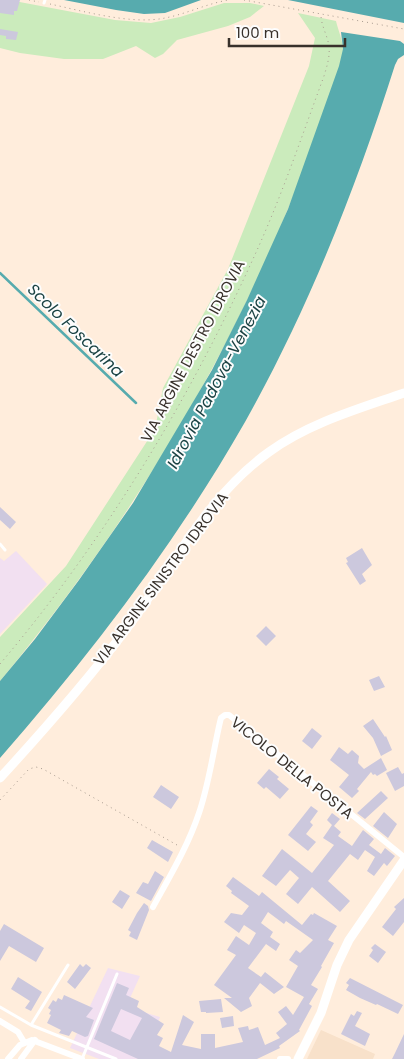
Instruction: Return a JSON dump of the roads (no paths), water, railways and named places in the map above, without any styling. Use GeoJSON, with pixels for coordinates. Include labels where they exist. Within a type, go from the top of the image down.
{"type":"FeatureCollection","features":[{"type":"Feature","properties":{"kind":"main road","name":"VIA ARGINE SINISTRO IDROVIA"},"geometry":{"type":"LineString","coordinates":[[0,778],[99,664],[128,627],[209,511],[241,476],[268,452],[300,433],[329,420],[404,393]]}},
{"type":"Feature","properties":{"kind":"main road"},"geometry":{"type":"LineString","coordinates":[[298,1059],[321,1014],[337,965],[349,940],[404,859]]}},
{"type":"Feature","properties":{"kind":"street","name":"VICOLO DELLA POSTA"},"geometry":{"type":"LineString","coordinates":[[154,906],[184,849],[204,798],[221,718],[225,715],[229,715],[404,859]]}},
{"type":"Feature","properties":{"kind":"street"},"geometry":{"type":"LineString","coordinates":[[0,1020],[18,1032],[24,1042]]}},
{"type":"Feature","properties":{"kind":"street"},"geometry":{"type":"LineString","coordinates":[[21,1059],[35,1040]]}},
{"type":"Feature","properties":{"kind":"street"},"geometry":{"type":"LineString","coordinates":[[8,1059],[24,1042],[35,1040],[82,1059]]}},
{"type":"Feature","properties":{"kind":"street"},"geometry":{"type":"LineString","coordinates":[[280,1059],[288,1059]]}},
{"type":"Feature","properties":{"kind":"lane"},"geometry":{"type":"LineString","coordinates":[[0,544],[5,550]]}},
{"type":"Feature","properties":{"kind":"lane"},"geometry":{"type":"LineString","coordinates":[[30,1025],[68,965]]}},
{"type":"Feature","properties":{"kind":"lane"},"geometry":{"type":"LineString","coordinates":[[82,1059],[118,974]]}},
{"type":"Feature","properties":{"kind":"lane"},"geometry":{"type":"LineString","coordinates":[[0,1007],[30,1025],[116,1059]]}},
{"type":"Feature","properties":{"kind":"water"},"geometry":{"type":"Polygon","coordinates":[[[64,0],[201,0],[165,13],[144,14],[64,0]]]}},
{"type":"Feature","properties":{"kind":"water"},"geometry":{"type":"Polygon","coordinates":[[[288,0],[404,0],[404,23],[288,0]]]}},
{"type":"Feature","properties":{"kind":"water","name":"Idrovia Padova-Venezia"},"geometry":{"type":"Polygon","coordinates":[[[341,32],[400,41],[404,44],[404,55],[398,59],[395,65],[347,202],[290,336],[245,422],[161,554],[67,679],[0,758],[0,681],[35,639],[133,503],[212,370],[247,300],[288,209],[339,66],[343,49],[341,32]]]}},
{"type":"Feature","properties":{"kind":"waterway","name":"Scolo Foscarina"},"geometry":{"type":"LineString","coordinates":[[0,273],[136,403]]}}]}
